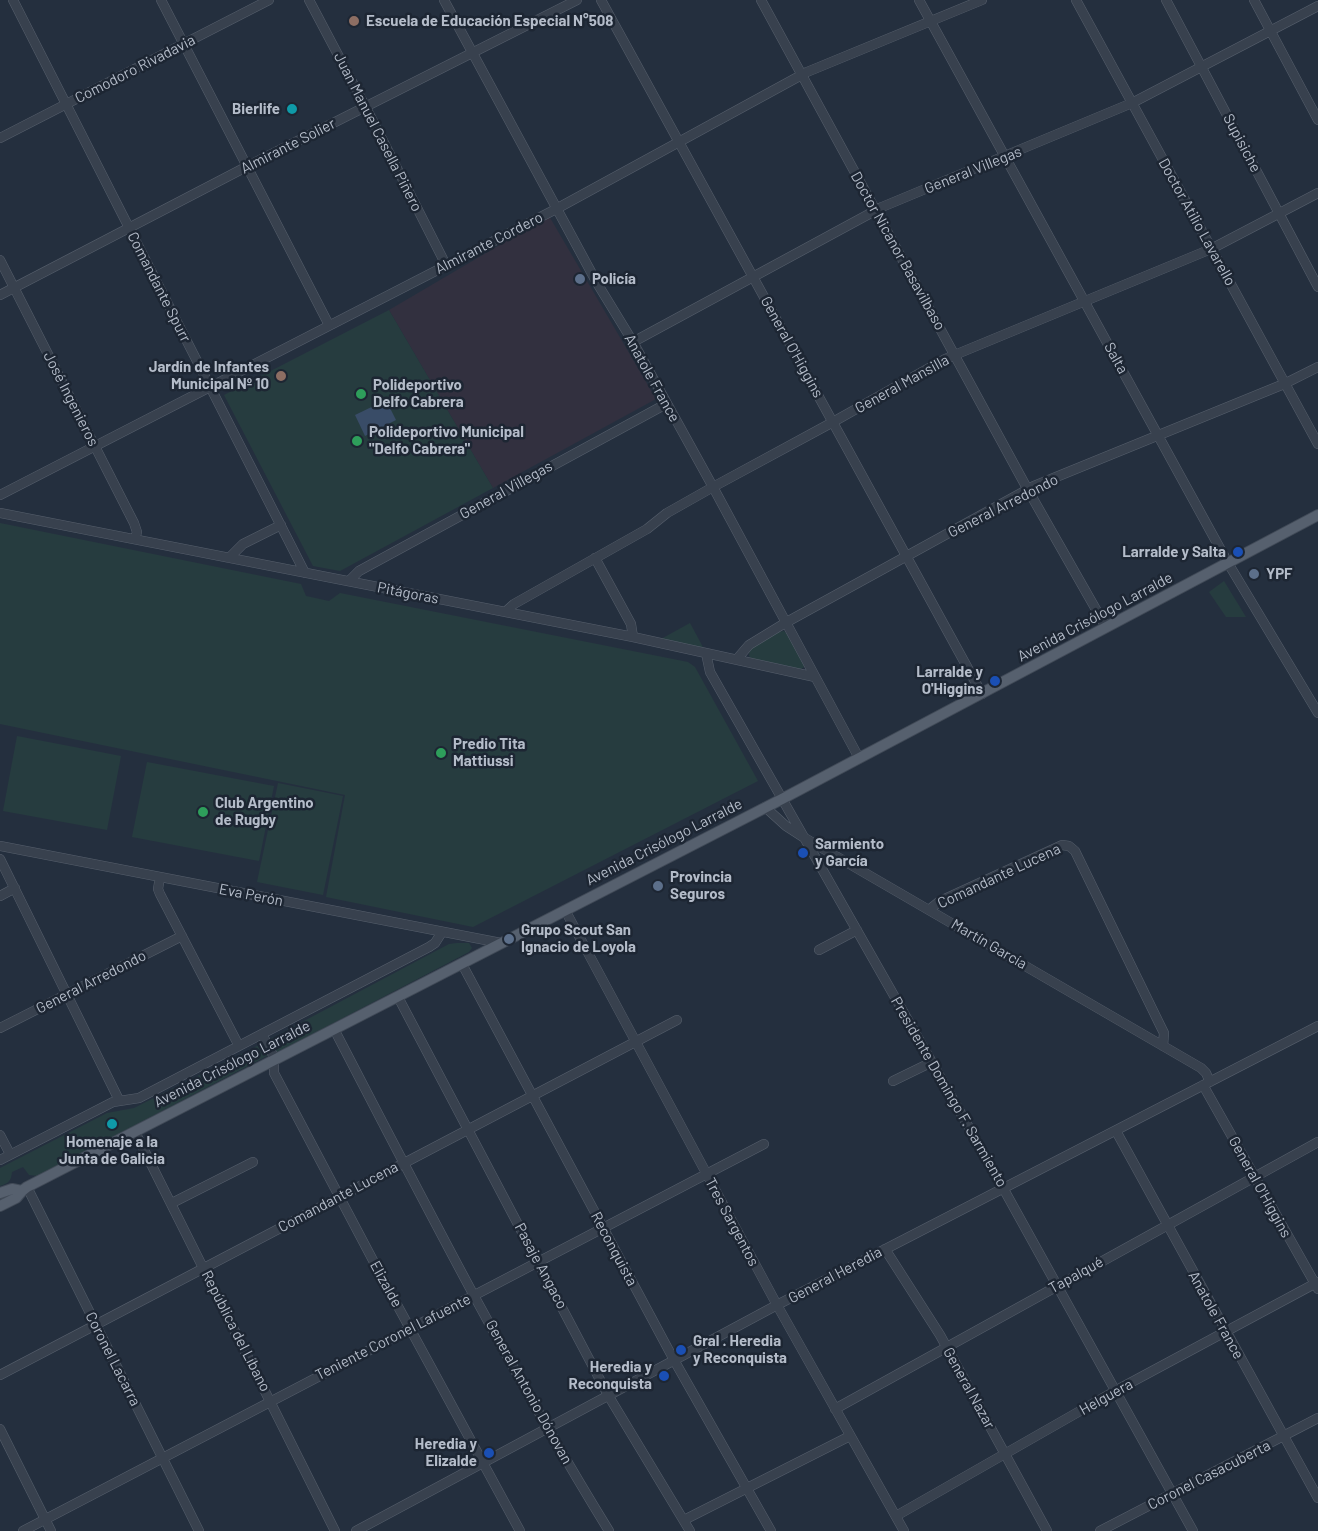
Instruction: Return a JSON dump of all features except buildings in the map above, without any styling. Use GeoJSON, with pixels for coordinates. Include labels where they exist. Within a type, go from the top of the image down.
{"type":"FeatureCollection","features":[{"type":"Feature","properties":{"kind":"main road","name":"Avenida Crisólogo Larralde"},"geometry":{"type":"LineString","coordinates":[[0,1206],[16,1198],[25,1189],[765,807],[780,796],[982,694],[1318,515]]}},
{"type":"Feature","properties":{"kind":"main road","name":"Avenida Crisólogo Larralde"},"geometry":{"type":"LineString","coordinates":[[0,1193],[12,1189],[25,1189]]}},
{"type":"Feature","properties":{"kind":"street","name":"Comandante Spurr"},"geometry":{"type":"LineString","coordinates":[[13,0],[305,573]]}},
{"type":"Feature","properties":{"kind":"street"},"geometry":{"type":"LineString","coordinates":[[161,0],[329,326]]}},
{"type":"Feature","properties":{"kind":"street","name":"Comodoro Rivadavia"},"geometry":{"type":"LineString","coordinates":[[0,138],[269,0]]}},
{"type":"Feature","properties":{"kind":"street","name":"Juan Manuel Casella Piñero"},"geometry":{"type":"LineString","coordinates":[[309,0],[446,265]]}},
{"type":"Feature","properties":{"kind":"street","name":"Anatole France"},"geometry":{"type":"LineString","coordinates":[[444,0],[597,283],[633,342],[713,487],[859,758]]}},
{"type":"Feature","properties":{"kind":"street","name":"Almirante Solier"},"geometry":{"type":"LineString","coordinates":[[0,295],[246,166],[577,0]]}},
{"type":"Feature","properties":{"kind":"street","name":"General O'Higgins"},"geometry":{"type":"LineString","coordinates":[[601,0],[982,694]]}},
{"type":"Feature","properties":{"kind":"street","name":"Doctor Nicanor Basavilbaso"},"geometry":{"type":"LineString","coordinates":[[761,0],[1028,490],[1106,627]]}},
{"type":"Feature","properties":{"kind":"street","name":"Salta"},"geometry":{"type":"LineString","coordinates":[[919,0],[1228,563],[1318,713]]}},
{"type":"Feature","properties":{"kind":"street","name":"Almirante Cordero"},"geometry":{"type":"LineString","coordinates":[[0,495],[558,208],[801,75],[982,0]]}},
{"type":"Feature","properties":{"kind":"street","name":"Doctor Atilio Lavarello"},"geometry":{"type":"LineString","coordinates":[[1076,0],[1318,444]]}},
{"type":"Feature","properties":{"kind":"street","name":"Supisiche"},"geometry":{"type":"LineString","coordinates":[[1166,0],[1318,287]]}},
{"type":"Feature","properties":{"kind":"street"},"geometry":{"type":"LineString","coordinates":[[1254,0],[1318,120]]}},
{"type":"Feature","properties":{"kind":"street","name":"General Villegas"},"geometry":{"type":"LineString","coordinates":[[633,342],[876,210],[1132,103],[1318,6]]}},
{"type":"Feature","properties":{"kind":"street","name":"General Mansilla"},"geometry":{"type":"LineString","coordinates":[[505,612],[514,604],[634,537],[667,513],[955,354],[1212,249],[1318,193]]}},
{"type":"Feature","properties":{"kind":"street","name":"José Ingenieros"},"geometry":{"type":"LineString","coordinates":[[0,260],[134,523],[135,539]]}},
{"type":"Feature","properties":{"kind":"street","name":"General Arredondo"},"geometry":{"type":"LineString","coordinates":[[737,659],[749,645],[785,623],[1028,490],[1284,384],[1318,366]]}},
{"type":"Feature","properties":{"kind":"street","name":"General Villegas"},"geometry":{"type":"LineString","coordinates":[[349,581],[359,571],[666,404]]}},
{"type":"Feature","properties":{"kind":"street","name":"Pitágoras"},"geometry":{"type":"LineString","coordinates":[[0,513],[505,612],[815,676]]}},
{"type":"Feature","properties":{"kind":"street"},"geometry":{"type":"LineString","coordinates":[[228,558],[243,544],[281,525]]}},
{"type":"Feature","properties":{"kind":"street"},"geometry":{"type":"LineString","coordinates":[[595,558],[631,624],[633,638]]}},
{"type":"Feature","properties":{"kind":"street","name":"Presidente Domingo F. Sarmiento"},"geometry":{"type":"LineString","coordinates":[[706,653],[710,672],[1003,1188],[1193,1531]]}},
{"type":"Feature","properties":{"kind":"street","name":"Martín García"},"geometry":{"type":"LineString","coordinates":[[765,807],[786,826],[803,837],[1201,1068],[1206,1073],[1206,1083]]}},
{"type":"Feature","properties":{"kind":"street","name":"Comandante Lucena"},"geometry":{"type":"LineString","coordinates":[[930,909],[940,901],[1062,845],[1069,846],[1075,851],[1164,1033],[1163,1046]]}},
{"type":"Feature","properties":{"kind":"street","name":"Eva Perón"},"geometry":{"type":"LineString","coordinates":[[0,846],[501,944]]}},
{"type":"Feature","properties":{"kind":"street"},"geometry":{"type":"LineString","coordinates":[[0,859],[119,1101]]}},
{"type":"Feature","properties":{"kind":"street"},"geometry":{"type":"LineString","coordinates":[[160,877],[158,889],[160,894],[239,1046]]}},
{"type":"Feature","properties":{"kind":"street"},"geometry":{"type":"LineString","coordinates":[[0,896],[15,888]]}},
{"type":"Feature","properties":{"kind":"street","name":"Tres Sargentos"},"geometry":{"type":"LineString","coordinates":[[565,910],[777,1305],[904,1531]]}},
{"type":"Feature","properties":{"kind":"street"},"geometry":{"type":"LineString","coordinates":[[819,950],[857,930]]}},
{"type":"Feature","properties":{"kind":"street"},"geometry":{"type":"LineString","coordinates":[[0,1160],[119,1101],[140,1098],[429,947],[435,943],[442,932]]}},
{"type":"Feature","properties":{"kind":"street","name":"General Arredondo"},"geometry":{"type":"LineString","coordinates":[[0,1028],[182,936]]}},
{"type":"Feature","properties":{"kind":"street","name":"Reconquista"},"geometry":{"type":"LineString","coordinates":[[462,964],[674,1360],[771,1531]]}},
{"type":"Feature","properties":{"kind":"street","name":"Pasaje Angaco"},"geometry":{"type":"LineString","coordinates":[[398,997],[608,1395],[690,1531]]}},
{"type":"Feature","properties":{"kind":"street","name":"Comandante Lucena"},"geometry":{"type":"LineString","coordinates":[[0,1375],[677,1020]]}},
{"type":"Feature","properties":{"kind":"street","name":"General Heredia"},"geometry":{"type":"LineString","coordinates":[[356,1531],[777,1305],[1318,1026]]}},
{"type":"Feature","properties":{"kind":"street","name":"General Antonio Dónovan"},"geometry":{"type":"LineString","coordinates":[[334,1029],[547,1428],[609,1531]]}},
{"type":"Feature","properties":{"kind":"street","name":"Elizalde"},"geometry":{"type":"LineString","coordinates":[[262,1034],[274,1057],[274,1073],[520,1531]]}},
{"type":"Feature","properties":{"kind":"street"},"geometry":{"type":"LineString","coordinates":[[893,1081],[932,1062]]}},
{"type":"Feature","properties":{"kind":"street","name":"General O'Higgins"},"geometry":{"type":"LineString","coordinates":[[1206,1083],[1254,1177],[1317,1285]]}},
{"type":"Feature","properties":{"kind":"street","name":"Anatole France"},"geometry":{"type":"LineString","coordinates":[[1116,1131],[1318,1498]]}},
{"type":"Feature","properties":{"kind":"street","name":"República del Líbano"},"geometry":{"type":"LineString","coordinates":[[135,1132],[335,1531]]}},
{"type":"Feature","properties":{"kind":"street"},"geometry":{"type":"LineString","coordinates":[[0,1135],[10,1154]]}},
{"type":"Feature","properties":{"kind":"street","name":"Tapalqué"},"geometry":{"type":"LineString","coordinates":[[835,1409],[1318,1142]]}},
{"type":"Feature","properties":{"kind":"street","name":"Teniente Coronel Lafuente"},"geometry":{"type":"LineString","coordinates":[[23,1531],[764,1144]]}},
{"type":"Feature","properties":{"kind":"street"},"geometry":{"type":"LineString","coordinates":[[172,1203],[253,1162]]}},
{"type":"Feature","properties":{"kind":"street","name":"Coronel Lacarra"},"geometry":{"type":"LineString","coordinates":[[25,1189],[199,1531]]}},
{"type":"Feature","properties":{"kind":"street","name":"General Nazar"},"geometry":{"type":"LineString","coordinates":[[885,1249],[946,1347],[1047,1531]]}},
{"type":"Feature","properties":{"kind":"street","name":"Helguera"},"geometry":{"type":"LineString","coordinates":[[896,1516],[1115,1391],[1317,1285]]}},
{"type":"Feature","properties":{"kind":"street","name":"Coronel Casacuberta"},"geometry":{"type":"LineString","coordinates":[[1100,1531],[1318,1418]]}},
{"type":"Feature","properties":{"kind":"street"},"geometry":{"type":"LineString","coordinates":[[0,1430],[51,1531]]}},
{"type":"Feature","properties":{"kind":"street"},"geometry":{"type":"LineString","coordinates":[[684,1520],[850,1436]]}},
{"type":"Feature","properties":{"kind":"shaded area"},"geometry":{"type":"Polygon","coordinates":[[[549,216],[656,399],[493,488],[389,310],[549,216]]]}},
{"type":"Feature","properties":{"kind":"green space","name":"Polideportivo Municipal \"Delfo Cabrera\""},"geometry":{"type":"Polygon","coordinates":[[[389,310],[493,488],[340,571],[313,566],[224,395],[389,310]]]}},
{"type":"Feature","properties":{"kind":"green space","name":"Predio Tita Mattiussi"},"geometry":{"type":"Polygon","coordinates":[[[0,523],[301,584],[306,596],[329,601],[340,593],[688,662],[695,667],[758,781],[473,927],[326,897],[345,795],[0,724],[0,523]]]}},
{"type":"Feature","properties":{"kind":"green space"},"geometry":{"type":"Polygon","coordinates":[[[1224,581],[1246,617],[1226,617],[1209,592],[1224,581]]]}},
{"type":"Feature","properties":{"kind":"green space"},"geometry":{"type":"Polygon","coordinates":[[[690,623],[704,649],[661,639],[690,623]]]}},
{"type":"Feature","properties":{"kind":"green space"},"geometry":{"type":"Polygon","coordinates":[[[784,631],[804,667],[801,669],[749,656],[750,648],[784,631]]]}},
{"type":"Feature","properties":{"kind":"green space"},"geometry":{"type":"Polygon","coordinates":[[[17,736],[121,756],[107,830],[3,811],[17,736]]]}},
{"type":"Feature","properties":{"kind":"green space","name":"Club Argentino de Rugby"},"geometry":{"type":"Polygon","coordinates":[[[147,762],[274,786],[259,861],[132,837],[147,762]]]}},
{"type":"Feature","properties":{"kind":"green space"},"geometry":{"type":"Polygon","coordinates":[[[278,783],[343,796],[323,895],[257,882],[278,783]]]}},
{"type":"Feature","properties":{"kind":"green space"},"geometry":{"type":"Polygon","coordinates":[[[469,943],[472,948],[469,952],[278,1052],[275,1050],[270,1039],[449,944],[469,943]]]}},
{"type":"Feature","properties":{"kind":"green space"},"geometry":{"type":"Polygon","coordinates":[[[263,1043],[269,1053],[267,1056],[38,1176],[29,1175],[23,1167],[12,1172],[9,1181],[0,1186],[0,1168],[107,1113],[134,1108],[263,1043]]]}},
{"type":"Feature","properties":{"kind":"water"},"geometry":{"type":"Polygon","coordinates":[[[386,400],[396,420],[365,436],[355,415],[386,400]]]}},
{"type":"Feature","properties":{"kind":"place","name":"Escuela de Educación Especial N°508"},"geometry":{"type":"Point","coordinates":[354,21]}},
{"type":"Feature","properties":{"kind":"place","name":"Bierlife"},"geometry":{"type":"Point","coordinates":[292,109]}},
{"type":"Feature","properties":{"kind":"place","name":"Policía"},"geometry":{"type":"Point","coordinates":[580,279]}},
{"type":"Feature","properties":{"kind":"place","name":"Jardín de Infantes Municipal Nº 10"},"geometry":{"type":"Point","coordinates":[281,376]}},
{"type":"Feature","properties":{"kind":"place","name":"Polideportivo Delfo Cabrera"},"geometry":{"type":"Point","coordinates":[361,394]}},
{"type":"Feature","properties":{"kind":"place","name":"Polideportivo Municipal \"Delfo Cabrera\""},"geometry":{"type":"Point","coordinates":[357,441]}},
{"type":"Feature","properties":{"kind":"place","name":"Larralde y Salta"},"geometry":{"type":"Point","coordinates":[1238,552]}},
{"type":"Feature","properties":{"kind":"place","name":"YPF"},"geometry":{"type":"Point","coordinates":[1254,574]}},
{"type":"Feature","properties":{"kind":"place","name":"Larralde y O'Higgins"},"geometry":{"type":"Point","coordinates":[995,681]}},
{"type":"Feature","properties":{"kind":"place","name":"Predio Tita Mattiussi"},"geometry":{"type":"Point","coordinates":[441,753]}},
{"type":"Feature","properties":{"kind":"place","name":"Club Argentino de Rugby"},"geometry":{"type":"Point","coordinates":[203,812]}},
{"type":"Feature","properties":{"kind":"place","name":"Sarmiento y García"},"geometry":{"type":"Point","coordinates":[803,853]}},
{"type":"Feature","properties":{"kind":"place","name":"Provincia Seguros"},"geometry":{"type":"Point","coordinates":[658,886]}},
{"type":"Feature","properties":{"kind":"place","name":"Grupo Scout San Ignacio de Loyola"},"geometry":{"type":"Point","coordinates":[509,939]}},
{"type":"Feature","properties":{"kind":"place","name":"Homenaje a la Junta de Galicia"},"geometry":{"type":"Point","coordinates":[112,1124]}},
{"type":"Feature","properties":{"kind":"place","name":"Gral . Heredia y Reconquista"},"geometry":{"type":"Point","coordinates":[681,1350]}},
{"type":"Feature","properties":{"kind":"place","name":"Heredia y Reconquista"},"geometry":{"type":"Point","coordinates":[664,1376]}},
{"type":"Feature","properties":{"kind":"place","name":"Heredia y Elizalde"},"geometry":{"type":"Point","coordinates":[489,1453]}}]}
